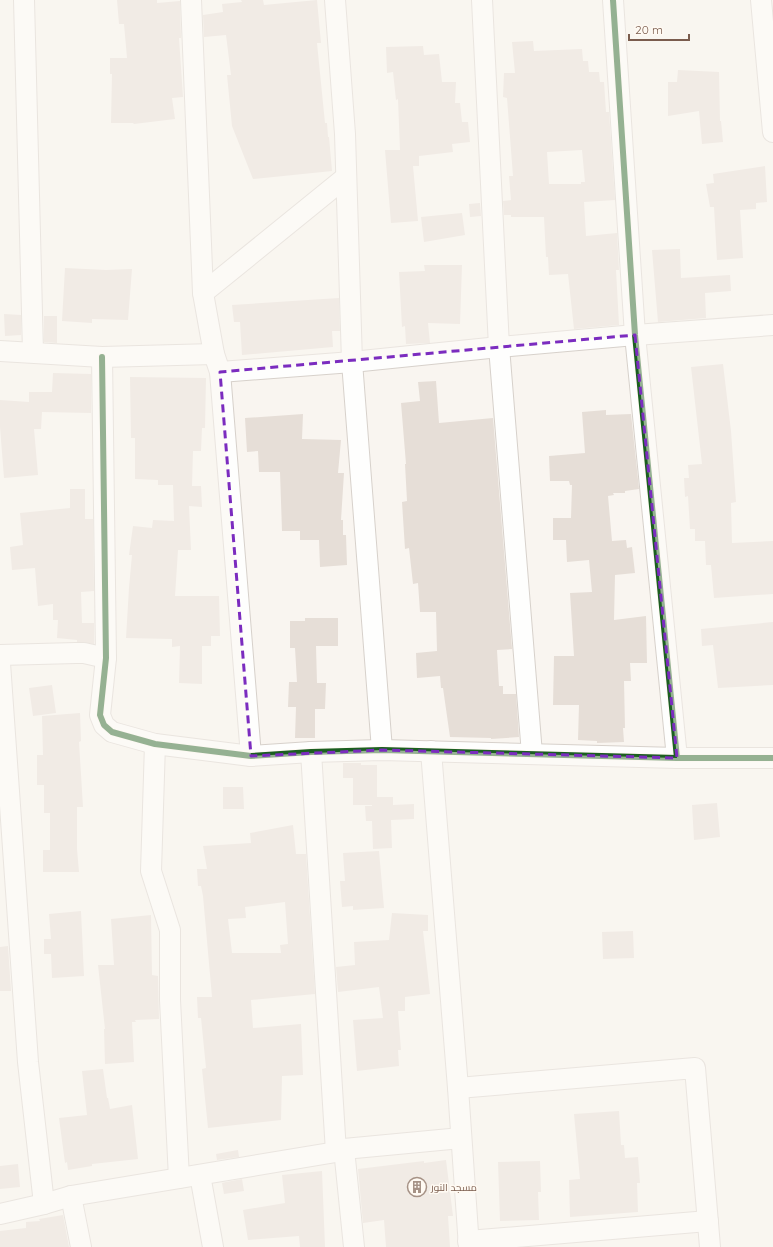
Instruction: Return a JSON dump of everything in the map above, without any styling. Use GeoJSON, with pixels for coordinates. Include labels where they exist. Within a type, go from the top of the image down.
{"type":"FeatureCollection","features":[{"type":"Feature","properties":{"kind":"street"},"geometry":{"type":"LineString","coordinates":[[24,0],[33,352]]}},
{"type":"Feature","properties":{"kind":"street"},"geometry":{"type":"LineString","coordinates":[[191,0],[202,293],[217,363],[250,756]]}},
{"type":"Feature","properties":{"kind":"street"},"geometry":{"type":"LineString","coordinates":[[335,0],[345,134],[352,362],[382,750]]}},
{"type":"Feature","properties":{"kind":"street"},"geometry":{"type":"LineString","coordinates":[[482,0],[499,347],[532,754]]}},
{"type":"Feature","properties":{"kind":"street"},"geometry":{"type":"LineString","coordinates":[[612,0],[635,335],[677,758]]}},
{"type":"Feature","properties":{"kind":"street"},"geometry":{"type":"LineString","coordinates":[[761,0],[773,132]]}},
{"type":"Feature","properties":{"kind":"street"},"geometry":{"type":"LineString","coordinates":[[202,293],[346,177]]}},
{"type":"Feature","properties":{"kind":"street"},"geometry":{"type":"LineString","coordinates":[[0,351],[217,363],[352,362],[635,335],[773,325]]}},
{"type":"Feature","properties":{"kind":"street"},"geometry":{"type":"LineString","coordinates":[[102,356],[106,658],[100,714],[104,725],[112,732],[155,744],[250,756],[311,752],[382,750],[677,758],[773,758]]}},
{"type":"Feature","properties":{"kind":"street"},"geometry":{"type":"LineString","coordinates":[[0,655],[84,653],[106,658]]}},
{"type":"Feature","properties":{"kind":"street"},"geometry":{"type":"LineString","coordinates":[[0,663],[28,1062],[44,1204]]}},
{"type":"Feature","properties":{"kind":"street"},"geometry":{"type":"LineString","coordinates":[[155,744],[151,871],[170,930],[170,1000],[179,1178]]}},
{"type":"Feature","properties":{"kind":"street"},"geometry":{"type":"LineString","coordinates":[[431,751],[458,1088],[468,1244],[708,1221]]}},
{"type":"Feature","properties":{"kind":"street"},"geometry":{"type":"LineString","coordinates":[[311,752],[340,1151],[354,1247]]}},
{"type":"Feature","properties":{"kind":"street"},"geometry":{"type":"LineString","coordinates":[[458,1088],[695,1068],[710,1247]]}},
{"type":"Feature","properties":{"kind":"street"},"geometry":{"type":"LineString","coordinates":[[0,1214],[71,1196],[340,1151],[461,1138]]}},
{"type":"Feature","properties":{"kind":"street"},"geometry":{"type":"LineString","coordinates":[[200,1175],[213,1247]]}},
{"type":"Feature","properties":{"kind":"street"},"geometry":{"type":"LineString","coordinates":[[71,1196],[81,1247]]}},
{"type":"Feature","properties":{"kind":"highlighted area"},"geometry":{"type":"Polygon","coordinates":[[[635,335],[677,758],[382,750],[251,756],[220,372],[635,335]]]}},
{"type":"Feature","properties":{"kind":"building"},"geometry":{"type":"Polygon","coordinates":[[[117,0],[157,0],[157,3],[180,1],[181,38],[179,38],[183,97],[172,98],[175,119],[134,124],[111,123],[112,74],[110,74],[110,58],[127,58],[124,24],[119,24],[117,0]]]}},
{"type":"Feature","properties":{"kind":"building"},"geometry":{"type":"Polygon","coordinates":[[[241,0],[263,0],[264,5],[317,0],[321,43],[317,43],[325,123],[327,123],[332,171],[253,179],[232,126],[227,75],[231,75],[226,35],[204,37],[203,15],[223,12],[222,4],[242,2],[241,0]]]}},
{"type":"Feature","properties":{"kind":"building"},"geometry":{"type":"Polygon","coordinates":[[[533,41],[534,51],[582,49],[583,61],[588,61],[589,72],[599,72],[600,82],[604,82],[606,112],[609,112],[615,200],[584,202],[586,236],[617,233],[619,270],[616,270],[619,325],[574,329],[568,274],[549,275],[548,257],[546,257],[544,217],[511,217],[511,215],[504,215],[503,201],[511,200],[509,176],[513,176],[507,98],[503,97],[504,73],[515,73],[512,42],[533,41]],[[582,150],[547,152],[549,184],[581,184],[581,182],[585,182],[582,150]]]}},
{"type":"Feature","properties":{"kind":"building"},"geometry":{"type":"Polygon","coordinates":[[[423,46],[424,55],[439,54],[442,82],[456,82],[455,103],[460,103],[462,122],[468,122],[470,142],[452,144],[453,152],[419,156],[419,166],[413,166],[418,221],[391,223],[385,150],[400,150],[398,99],[396,100],[393,72],[387,73],[386,47],[423,46]]]}},
{"type":"Feature","properties":{"kind":"building"},"geometry":{"type":"Polygon","coordinates":[[[678,70],[719,72],[720,121],[723,142],[702,144],[699,111],[668,116],[668,82],[677,82],[678,70]]]}},
{"type":"Feature","properties":{"kind":"building"},"geometry":{"type":"Polygon","coordinates":[[[765,166],[767,202],[756,203],[756,209],[740,210],[743,258],[717,260],[714,207],[710,207],[706,184],[714,183],[713,174],[765,166]]]}},
{"type":"Feature","properties":{"kind":"building"},"geometry":{"type":"Polygon","coordinates":[[[480,203],[481,216],[470,217],[469,204],[480,203]]]}},
{"type":"Feature","properties":{"kind":"building"},"geometry":{"type":"Polygon","coordinates":[[[462,213],[465,235],[424,242],[421,217],[462,213]]]}},
{"type":"Feature","properties":{"kind":"building"},"geometry":{"type":"Polygon","coordinates":[[[680,249],[681,278],[730,275],[731,291],[705,293],[706,318],[658,322],[652,250],[680,249]]]}},
{"type":"Feature","properties":{"kind":"building"},"geometry":{"type":"Polygon","coordinates":[[[424,265],[462,265],[460,324],[428,323],[430,343],[406,344],[405,326],[402,327],[399,272],[425,271],[424,265]]]}},
{"type":"Feature","properties":{"kind":"building"},"geometry":{"type":"Polygon","coordinates":[[[65,268],[106,270],[132,269],[128,320],[92,319],[92,323],[62,321],[65,268]]]}},
{"type":"Feature","properties":{"kind":"building"},"geometry":{"type":"Polygon","coordinates":[[[339,298],[340,331],[332,331],[333,347],[242,355],[240,322],[234,322],[232,305],[339,298]]]}},
{"type":"Feature","properties":{"kind":"building"},"geometry":{"type":"Polygon","coordinates":[[[4,314],[21,315],[21,335],[5,336],[4,314]]]}},
{"type":"Feature","properties":{"kind":"building"},"geometry":{"type":"Polygon","coordinates":[[[44,316],[57,316],[57,343],[44,342],[44,316]]]}},
{"type":"Feature","properties":{"kind":"building"},"geometry":{"type":"Polygon","coordinates":[[[723,364],[731,431],[736,502],[731,503],[732,543],[773,541],[773,594],[714,598],[711,565],[706,565],[705,541],[695,541],[695,529],[690,529],[688,496],[685,497],[684,478],[689,478],[688,465],[702,464],[691,367],[723,364]]]}},
{"type":"Feature","properties":{"kind":"building"},"geometry":{"type":"Polygon","coordinates":[[[53,373],[91,374],[91,413],[42,412],[41,429],[34,429],[38,475],[4,478],[0,427],[0,400],[29,402],[29,392],[52,392],[53,373]]]}},
{"type":"Feature","properties":{"kind":"building"},"geometry":{"type":"Polygon","coordinates":[[[130,377],[206,378],[205,428],[202,428],[201,451],[193,451],[192,486],[201,486],[202,507],[189,506],[191,550],[178,550],[175,596],[219,596],[220,636],[211,636],[211,646],[202,646],[202,684],[179,683],[180,646],[172,647],[172,639],[126,638],[132,555],[129,555],[133,526],[152,528],[153,520],[174,521],[173,485],[158,485],[158,480],[135,479],[135,438],[131,438],[130,377]]]}},
{"type":"Feature","properties":{"kind":"building"},"geometry":{"type":"Polygon","coordinates":[[[436,381],[439,423],[493,418],[512,649],[497,650],[499,686],[503,686],[503,694],[516,694],[519,737],[491,739],[450,737],[440,676],[417,678],[416,653],[437,651],[436,612],[420,612],[418,583],[413,584],[409,548],[405,549],[402,502],[407,501],[406,464],[401,403],[420,401],[418,382],[436,381]]]}},
{"type":"Feature","properties":{"kind":"building"},"geometry":{"type":"Polygon","coordinates":[[[606,410],[606,415],[631,414],[639,489],[625,491],[625,493],[613,493],[614,495],[608,496],[612,541],[626,540],[627,548],[632,547],[635,573],[615,575],[614,620],[646,616],[647,663],[630,663],[631,681],[624,681],[624,742],[597,743],[597,741],[578,740],[579,705],[553,705],[554,656],[574,656],[570,593],[592,592],[589,560],[567,562],[566,540],[553,540],[553,518],[571,518],[572,485],[570,485],[569,481],[550,481],[549,456],[585,453],[582,412],[606,410]]]}},
{"type":"Feature","properties":{"kind":"building"},"geometry":{"type":"Polygon","coordinates":[[[303,414],[302,439],[341,440],[338,473],[344,473],[341,520],[343,520],[343,535],[346,535],[347,565],[320,567],[319,540],[300,540],[300,531],[282,531],[280,472],[259,472],[258,451],[247,452],[245,418],[303,414]]]}},
{"type":"Feature","properties":{"kind":"building"},"geometry":{"type":"Polygon","coordinates":[[[70,489],[85,489],[85,519],[93,519],[94,591],[81,592],[82,623],[94,623],[94,644],[77,642],[77,640],[57,638],[58,620],[53,620],[53,604],[38,606],[35,568],[12,570],[10,547],[23,545],[20,513],[70,508],[70,489]]]}},
{"type":"Feature","properties":{"kind":"building"},"geometry":{"type":"Polygon","coordinates":[[[305,618],[338,618],[338,646],[316,646],[317,683],[326,683],[325,709],[315,709],[315,738],[295,738],[296,707],[288,707],[289,682],[297,682],[295,648],[290,648],[290,621],[305,621],[305,618]]]}},
{"type":"Feature","properties":{"kind":"building"},"geometry":{"type":"Polygon","coordinates":[[[773,622],[773,685],[718,688],[713,645],[702,646],[701,629],[773,622]]]}},
{"type":"Feature","properties":{"kind":"building"},"geometry":{"type":"Polygon","coordinates":[[[52,685],[56,713],[33,716],[29,688],[52,685]]]}},
{"type":"Feature","properties":{"kind":"building"},"geometry":{"type":"Polygon","coordinates":[[[80,713],[81,741],[79,742],[83,807],[77,807],[77,849],[79,872],[43,872],[43,850],[50,850],[50,813],[44,813],[44,785],[37,785],[37,755],[43,755],[42,716],[80,713]]]}},
{"type":"Feature","properties":{"kind":"building"},"geometry":{"type":"Polygon","coordinates":[[[343,763],[377,765],[377,797],[393,797],[393,805],[414,804],[414,819],[391,820],[392,848],[373,849],[372,821],[366,821],[365,806],[372,805],[353,805],[353,778],[343,778],[343,763]]]}},
{"type":"Feature","properties":{"kind":"building"},"geometry":{"type":"Polygon","coordinates":[[[223,787],[243,787],[244,809],[223,809],[223,787]]]}},
{"type":"Feature","properties":{"kind":"building"},"geometry":{"type":"Polygon","coordinates":[[[717,803],[720,837],[694,840],[692,805],[717,803]]]}},
{"type":"Feature","properties":{"kind":"building"},"geometry":{"type":"Polygon","coordinates":[[[293,825],[296,854],[306,854],[315,994],[251,1000],[253,1028],[301,1024],[303,1075],[282,1076],[281,1120],[208,1128],[202,1069],[206,1068],[201,1018],[198,1018],[197,997],[212,997],[203,896],[201,886],[198,886],[197,869],[207,869],[203,846],[251,843],[250,833],[293,825]],[[285,902],[245,907],[246,918],[228,919],[232,953],[281,953],[280,945],[288,944],[285,902]]]}},
{"type":"Feature","properties":{"kind":"building"},"geometry":{"type":"Polygon","coordinates":[[[379,851],[384,908],[353,910],[353,906],[342,907],[340,881],[345,881],[343,853],[379,851]]]}},
{"type":"Feature","properties":{"kind":"building"},"geometry":{"type":"Polygon","coordinates":[[[81,911],[84,976],[52,978],[51,954],[44,954],[44,939],[51,939],[49,914],[81,911]]]}},
{"type":"Feature","properties":{"kind":"building"},"geometry":{"type":"Polygon","coordinates":[[[392,913],[428,915],[428,931],[423,931],[430,994],[405,997],[405,1011],[398,1011],[401,1050],[398,1050],[399,1066],[357,1071],[353,1020],[383,1018],[379,987],[338,992],[336,967],[355,965],[354,942],[389,940],[392,913]]]}},
{"type":"Feature","properties":{"kind":"building"},"geometry":{"type":"Polygon","coordinates":[[[151,915],[152,975],[158,976],[159,1019],[135,1020],[136,1022],[132,1022],[134,1062],[105,1064],[105,1029],[98,965],[114,965],[111,919],[151,915]]]}},
{"type":"Feature","properties":{"kind":"building"},"geometry":{"type":"Polygon","coordinates":[[[633,931],[634,958],[603,959],[602,932],[633,931]]]}},
{"type":"Feature","properties":{"kind":"building"},"geometry":{"type":"Polygon","coordinates":[[[8,946],[11,991],[0,991],[0,947],[8,946]]]}},
{"type":"Feature","properties":{"kind":"building"},"geometry":{"type":"Polygon","coordinates":[[[103,1069],[110,1109],[132,1105],[138,1159],[92,1164],[92,1166],[68,1170],[67,1162],[65,1163],[59,1118],[87,1115],[82,1071],[103,1069]]]}},
{"type":"Feature","properties":{"kind":"building"},"geometry":{"type":"Polygon","coordinates":[[[619,1111],[621,1145],[624,1145],[625,1158],[638,1157],[640,1183],[637,1183],[638,1212],[570,1217],[569,1180],[580,1179],[574,1114],[619,1111]]]}},
{"type":"Feature","properties":{"kind":"building"},"geometry":{"type":"Polygon","coordinates":[[[238,1150],[239,1157],[217,1160],[216,1154],[238,1150]]]}},
{"type":"Feature","properties":{"kind":"building"},"geometry":{"type":"Polygon","coordinates":[[[446,1160],[453,1216],[448,1216],[450,1247],[386,1247],[384,1220],[363,1223],[358,1169],[424,1161],[424,1163],[446,1160]]]}},
{"type":"Feature","properties":{"kind":"building"},"geometry":{"type":"Polygon","coordinates":[[[540,1161],[541,1192],[538,1192],[539,1220],[500,1221],[498,1162],[540,1161]]]}},
{"type":"Feature","properties":{"kind":"building"},"geometry":{"type":"Polygon","coordinates":[[[18,1164],[20,1187],[0,1189],[0,1166],[18,1164]]]}},
{"type":"Feature","properties":{"kind":"building"},"geometry":{"type":"Polygon","coordinates":[[[322,1171],[325,1247],[300,1247],[299,1236],[248,1240],[243,1210],[285,1203],[282,1175],[322,1171]]]}},
{"type":"Feature","properties":{"kind":"building"},"geometry":{"type":"Polygon","coordinates":[[[242,1179],[244,1191],[224,1194],[221,1183],[242,1179]]]}},
{"type":"Feature","properties":{"kind":"building"},"geometry":{"type":"Polygon","coordinates":[[[63,1215],[69,1247],[0,1247],[0,1231],[26,1228],[26,1222],[40,1221],[39,1219],[63,1215]]]}},
{"type":"Feature","properties":{"kind":"cycle path"},"geometry":{"type":"LineString","coordinates":[[613,0],[635,335],[677,758]]}},
{"type":"Feature","properties":{"kind":"cycle path"},"geometry":{"type":"LineString","coordinates":[[102,357],[106,658],[100,715],[104,725],[112,732],[155,744],[251,756],[311,752],[382,750],[677,758],[773,758]]}},
{"type":"Feature","properties":{"kind":"place","name":"مسجد النور"},"geometry":{"type":"Point","coordinates":[417,1187]}}]}
